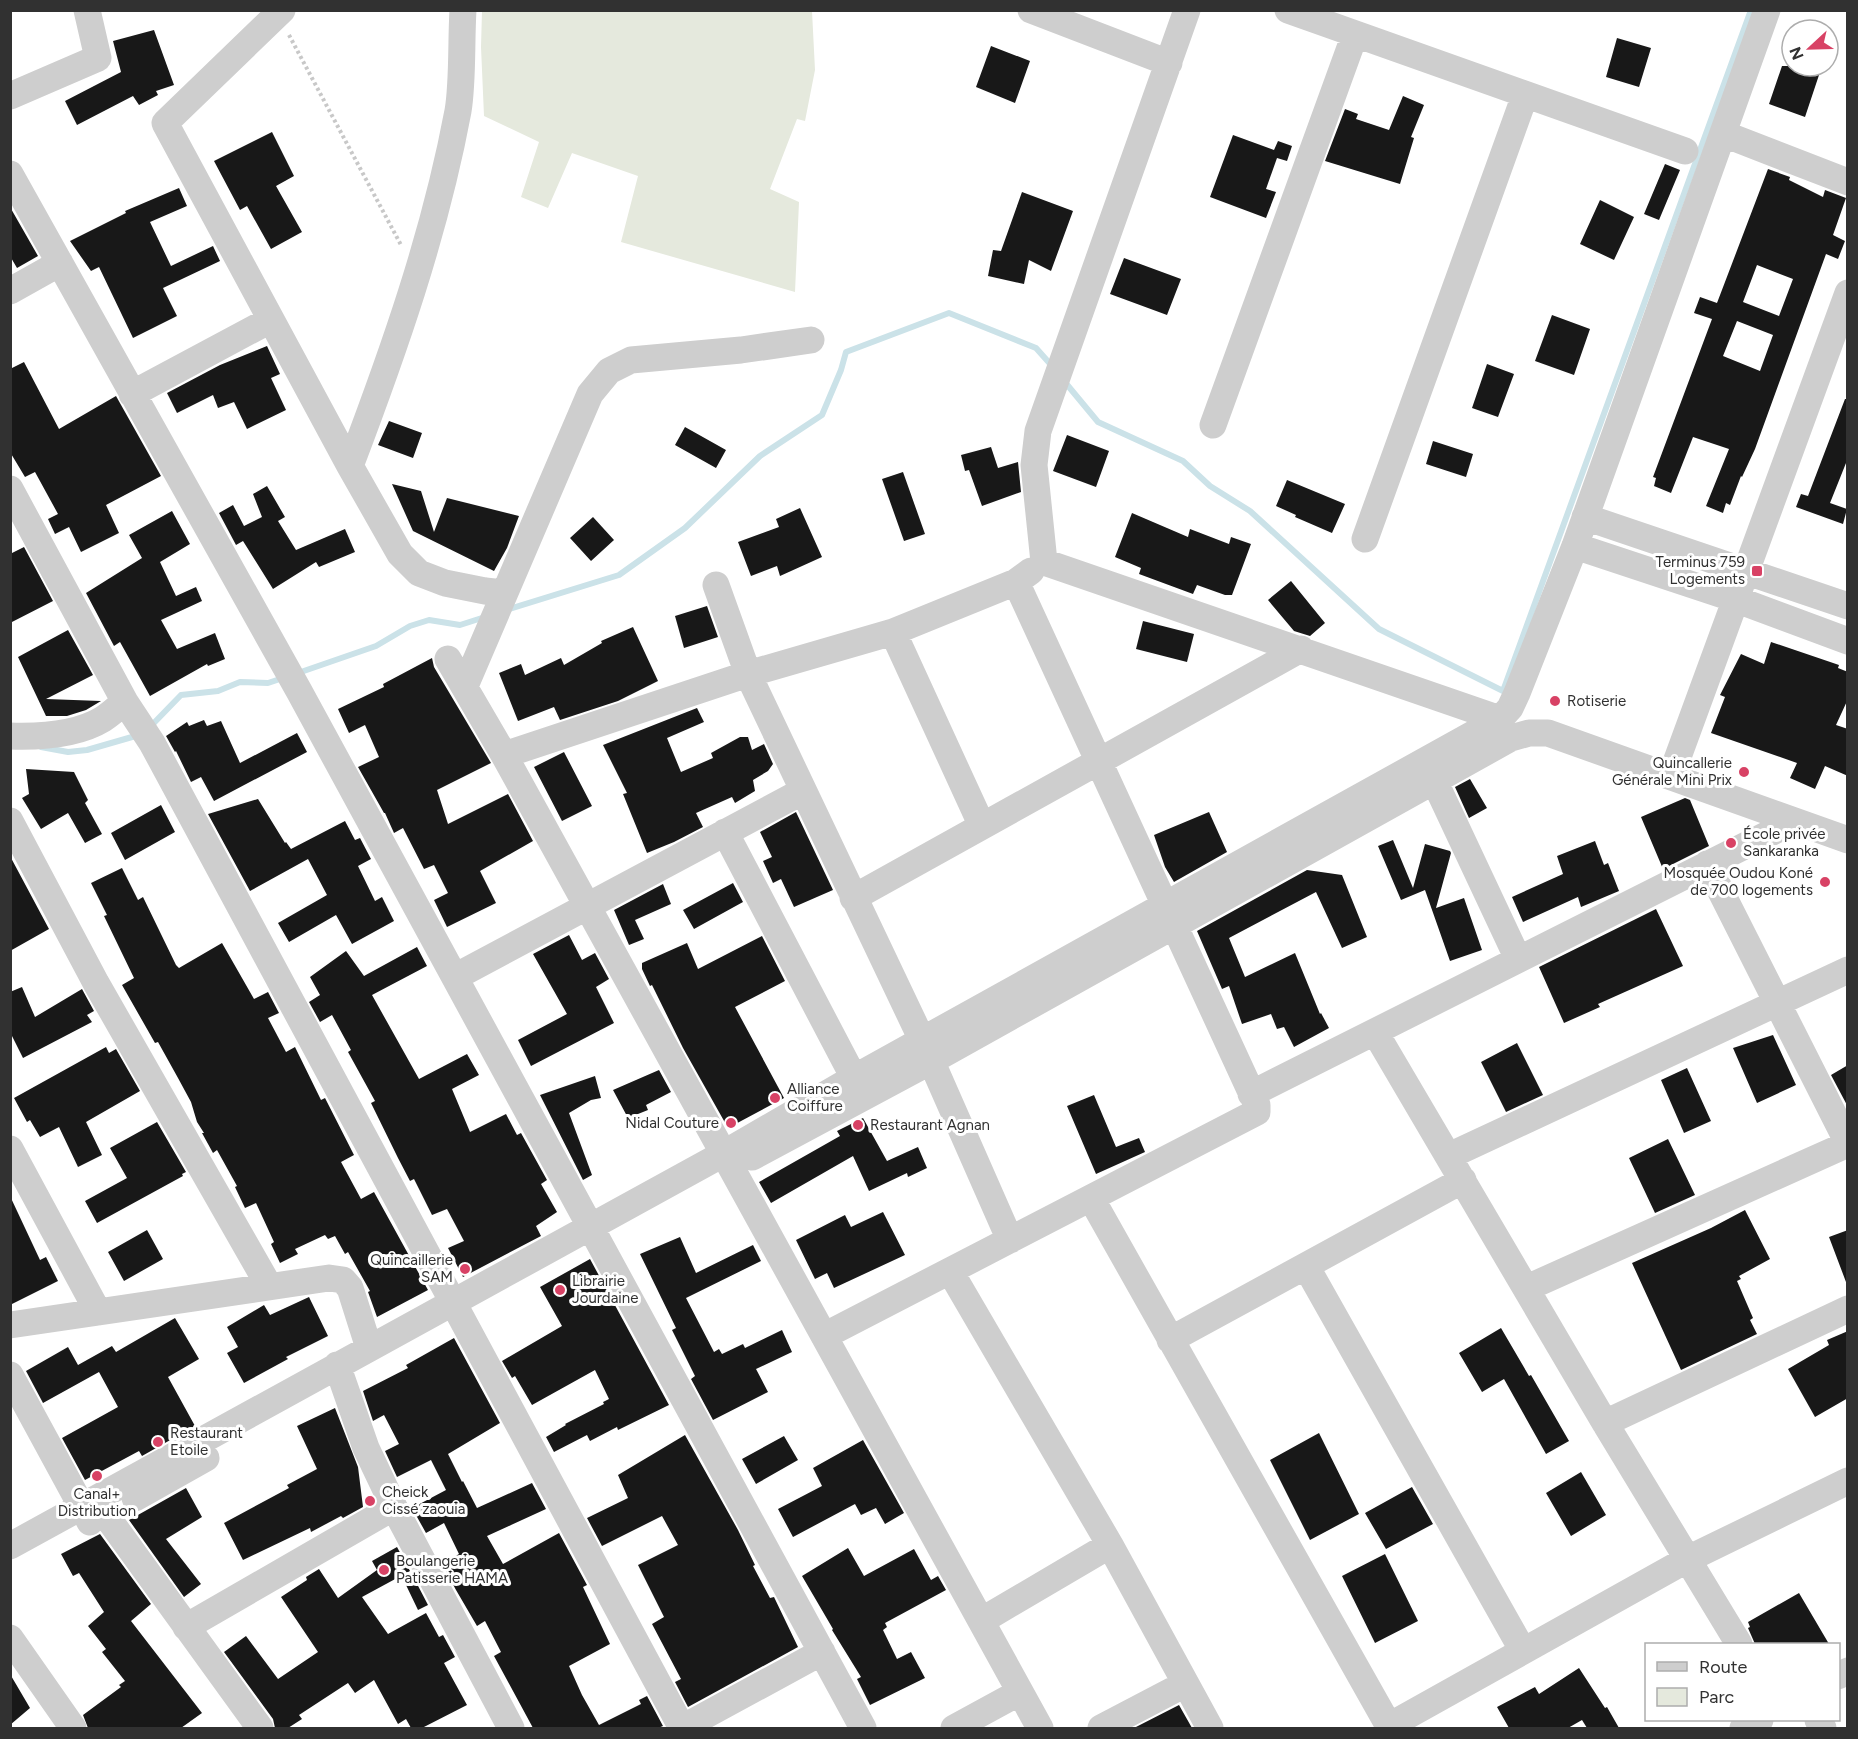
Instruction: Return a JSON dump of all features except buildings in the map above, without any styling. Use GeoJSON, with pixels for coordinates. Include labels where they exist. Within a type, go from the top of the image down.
{"type":"FeatureCollection","features":[{"type":"Feature","properties":{"kind":"street"},"geometry":{"type":"LineString","coordinates":[[10,96],[98,58],[87,10]]}},
{"type":"Feature","properties":{"kind":"street"},"geometry":{"type":"LineString","coordinates":[[350,466],[390,362],[430,236],[458,109],[463,10]]}},
{"type":"Feature","properties":{"kind":"street"},"geometry":{"type":"LineString","coordinates":[[1031,10],[1168,63]]}},
{"type":"Feature","properties":{"kind":"street"},"geometry":{"type":"LineString","coordinates":[[1044,562],[1034,465],[1038,431],[1187,10]]}},
{"type":"Feature","properties":{"kind":"street"},"geometry":{"type":"LineString","coordinates":[[1288,10],[1685,151]]}},
{"type":"Feature","properties":{"kind":"street"},"geometry":{"type":"LineString","coordinates":[[10,1565],[92,1514],[340,1373],[1170,915],[1500,719],[1510,708],[1517,693],[1575,546],[1767,10]]}},
{"type":"Feature","properties":{"kind":"street"},"geometry":{"type":"LineString","coordinates":[[279,13],[165,123],[270,320],[400,554],[419,573],[445,583],[485,591],[500,601]]}},
{"type":"Feature","properties":{"kind":"street"},"geometry":{"type":"LineString","coordinates":[[1213,425],[1355,34]]}},
{"type":"Feature","properties":{"kind":"street"},"geometry":{"type":"LineString","coordinates":[[1365,539],[1526,94]]}},
{"type":"Feature","properties":{"kind":"street"},"geometry":{"type":"LineString","coordinates":[[1724,134],[1848,182]]}},
{"type":"Feature","properties":{"kind":"street"},"geometry":{"type":"LineString","coordinates":[[10,174],[299,691],[863,1728]]}},
{"type":"Feature","properties":{"kind":"street"},"geometry":{"type":"LineString","coordinates":[[10,291],[60,263]]}},
{"type":"Feature","properties":{"kind":"street"},"geometry":{"type":"LineString","coordinates":[[1671,776],[1848,293]]}},
{"type":"Feature","properties":{"kind":"street"},"geometry":{"type":"LineString","coordinates":[[132,394],[270,320]]}},
{"type":"Feature","properties":{"kind":"street"},"geometry":{"type":"LineString","coordinates":[[465,686],[590,394],[609,371],[631,360],[741,350],[811,340]]}},
{"type":"Feature","properties":{"kind":"street"},"geometry":{"type":"LineString","coordinates":[[10,489],[131,710],[152,743],[682,1728],[822,1652]]}},
{"type":"Feature","properties":{"kind":"street"},"geometry":{"type":"LineString","coordinates":[[1585,517],[1848,606]]}},
{"type":"Feature","properties":{"kind":"street"},"geometry":{"type":"LineString","coordinates":[[1575,546],[1848,641]]}},
{"type":"Feature","properties":{"kind":"street"},"geometry":{"type":"LineString","coordinates":[[504,755],[748,674],[893,632],[1016,582],[1044,562]]}},
{"type":"Feature","properties":{"kind":"street"},"geometry":{"type":"LineString","coordinates":[[1044,562],[1500,719]]}},
{"type":"Feature","properties":{"kind":"street"},"geometry":{"type":"LineString","coordinates":[[824,1336],[1257,1112],[1257,1105],[1016,582]]}},
{"type":"Feature","properties":{"kind":"street"},"geometry":{"type":"LineString","coordinates":[[716,585],[748,674],[927,1051],[1010,1240]]}},
{"type":"Feature","properties":{"kind":"street"},"geometry":{"type":"LineString","coordinates":[[893,632],[982,826]]}},
{"type":"Feature","properties":{"kind":"street"},"geometry":{"type":"LineString","coordinates":[[854,897],[1301,649]]}},
{"type":"Feature","properties":{"kind":"street"},"geometry":{"type":"LineString","coordinates":[[448,659],[504,755],[1040,1728]]}},
{"type":"Feature","properties":{"kind":"street"},"geometry":{"type":"LineString","coordinates":[[10,736],[25,737],[77,730],[131,710]]}},
{"type":"Feature","properties":{"kind":"street"},"geometry":{"type":"LineString","coordinates":[[1170,915],[1434,780],[1511,738],[1529,733],[1548,733],[1848,840]]}},
{"type":"Feature","properties":{"kind":"street"},"geometry":{"type":"LineString","coordinates":[[1434,780],[1518,959]]}},
{"type":"Feature","properties":{"kind":"street"},"geometry":{"type":"LineString","coordinates":[[455,977],[803,791]]}},
{"type":"Feature","properties":{"kind":"street"},"geometry":{"type":"LineString","coordinates":[[10,821],[96,983],[269,1286]]}},
{"type":"Feature","properties":{"kind":"street"},"geometry":{"type":"LineString","coordinates":[[1251,1094],[1794,821]]}},
{"type":"Feature","properties":{"kind":"street"},"geometry":{"type":"LineString","coordinates":[[725,832],[854,1078]]}},
{"type":"Feature","properties":{"kind":"street"},"geometry":{"type":"LineString","coordinates":[[1527,1288],[1848,1144],[1707,864]]}},
{"type":"Feature","properties":{"kind":"street"},"geometry":{"type":"LineString","coordinates":[[1449,1156],[1848,970]]}},
{"type":"Feature","properties":{"kind":"street"},"geometry":{"type":"LineString","coordinates":[[1375,1032],[1605,1423],[1738,1643]]}},
{"type":"Feature","properties":{"kind":"street"},"geometry":{"type":"LineString","coordinates":[[727,1161],[854,1078],[927,1051]]}},
{"type":"Feature","properties":{"kind":"street"},"geometry":{"type":"LineString","coordinates":[[10,1149],[98,1312]]}},
{"type":"Feature","properties":{"kind":"street"},"geometry":{"type":"LineString","coordinates":[[1170,1340],[1463,1180]]}},
{"type":"Feature","properties":{"kind":"street"},"geometry":{"type":"LineString","coordinates":[[1091,1198],[1389,1727],[1688,1559],[1848,1481]]}},
{"type":"Feature","properties":{"kind":"street"},"geometry":{"type":"LineString","coordinates":[[1306,1266],[1523,1651]]}},
{"type":"Feature","properties":{"kind":"street"},"geometry":{"type":"LineString","coordinates":[[950,1270],[1110,1545],[1210,1728]]}},
{"type":"Feature","properties":{"kind":"street"},"geometry":{"type":"LineString","coordinates":[[10,1325],[329,1278],[343,1280],[350,1288],[369,1348]]}},
{"type":"Feature","properties":{"kind":"street"},"geometry":{"type":"LineString","coordinates":[[1605,1423],[1848,1308]]}},
{"type":"Feature","properties":{"kind":"street"},"geometry":{"type":"LineString","coordinates":[[340,1373],[369,1348],[457,1309]]}},
{"type":"Feature","properties":{"kind":"street"},"geometry":{"type":"LineString","coordinates":[[340,1373],[366,1448],[394,1507],[511,1728]]}},
{"type":"Feature","properties":{"kind":"street"},"geometry":{"type":"LineString","coordinates":[[12,1382],[92,1514],[186,1627],[260,1728]]}},
{"type":"Feature","properties":{"kind":"street"},"geometry":{"type":"LineString","coordinates":[[186,1627],[394,1507]]}},
{"type":"Feature","properties":{"kind":"street"},"geometry":{"type":"LineString","coordinates":[[10,1546],[92,1514]]}},
{"type":"Feature","properties":{"kind":"street"},"geometry":{"type":"LineString","coordinates":[[981,1621],[1110,1545]]}},
{"type":"Feature","properties":{"kind":"street"},"geometry":{"type":"LineString","coordinates":[[10,1638],[73,1728]]}},
{"type":"Feature","properties":{"kind":"street"},"geometry":{"type":"LineString","coordinates":[[1101,1728],[1185,1684]]}},
{"type":"Feature","properties":{"kind":"street"},"geometry":{"type":"LineString","coordinates":[[954,1728],[1020,1692]]}},
{"type":"Feature","properties":{"kind":"path"},"geometry":{"type":"LineString","coordinates":[[279,13],[335,124],[417,275]]}},
{"type":"Feature","properties":{"kind":"green space"},"geometry":{"type":"Polygon","coordinates":[[[482,11],[812,11],[815,70],[805,121],[797,119],[770,189],[799,202],[795,292],[621,242],[638,176],[572,153],[548,208],[521,197],[539,142],[484,116],[482,11]]]}},
{"type":"Feature","properties":{"kind":"waterway"},"geometry":{"type":"LineString","coordinates":[[1064,381],[1098,422],[1183,461],[1210,486],[1250,511],[1379,629],[1503,691],[1751,10]]}},
{"type":"Feature","properties":{"kind":"waterway"},"geometry":{"type":"LineString","coordinates":[[506,610],[619,575],[685,528],[760,456],[822,415],[846,352],[949,313],[1036,348],[1052,366]]}},
{"type":"Feature","properties":{"kind":"waterway"},"geometry":{"type":"LineString","coordinates":[[298,673],[376,646],[410,626],[429,620],[460,625],[485,617]]}},
{"type":"Feature","properties":{"kind":"waterway"},"geometry":{"type":"LineString","coordinates":[[150,727],[181,695],[218,691],[240,682],[268,683],[283,678]]}},
{"type":"Feature","properties":{"kind":"waterway"},"geometry":{"type":"LineString","coordinates":[[41,747],[68,752],[87,750],[139,735]]}},
{"type":"Feature","properties":{"kind":"place","name":"Terminus 759 Logements"},"geometry":{"type":"Point","coordinates":[1757,571]}},
{"type":"Feature","properties":{"kind":"place","name":"Rotiserie"},"geometry":{"type":"Point","coordinates":[1555,701]}},
{"type":"Feature","properties":{"kind":"place","name":"Quincallerie Générale Mini Prix"},"geometry":{"type":"Point","coordinates":[1744,772]}},
{"type":"Feature","properties":{"kind":"place","name":"École privée Sankaranka"},"geometry":{"type":"Point","coordinates":[1731,843]}},
{"type":"Feature","properties":{"kind":"place","name":"Mosquée Oudou Koné de 700 logements"},"geometry":{"type":"Point","coordinates":[1825,882]}},
{"type":"Feature","properties":{"kind":"place","name":"Alliance Coiffure"},"geometry":{"type":"Point","coordinates":[775,1098]}},
{"type":"Feature","properties":{"kind":"place","name":"Nidal Couture"},"geometry":{"type":"Point","coordinates":[731,1123]}},
{"type":"Feature","properties":{"kind":"place","name":"Restaurant Agnan"},"geometry":{"type":"Point","coordinates":[858,1125]}},
{"type":"Feature","properties":{"kind":"place","name":"Quincaillerie SAM"},"geometry":{"type":"Point","coordinates":[465,1269]}},
{"type":"Feature","properties":{"kind":"place","name":"Librairie Jourdaine"},"geometry":{"type":"Point","coordinates":[560,1290]}},
{"type":"Feature","properties":{"kind":"place","name":"Restaurant Etoile"},"geometry":{"type":"Point","coordinates":[158,1442]}},
{"type":"Feature","properties":{"kind":"place","name":"Canal+ Distribution"},"geometry":{"type":"Point","coordinates":[97,1476]}},
{"type":"Feature","properties":{"kind":"place","name":"Cheick Cissé zaouia"},"geometry":{"type":"Point","coordinates":[370,1501]}},
{"type":"Feature","properties":{"kind":"place","name":"Boulangerie Patisserie HAMA"},"geometry":{"type":"Point","coordinates":[384,1570]}}]}
